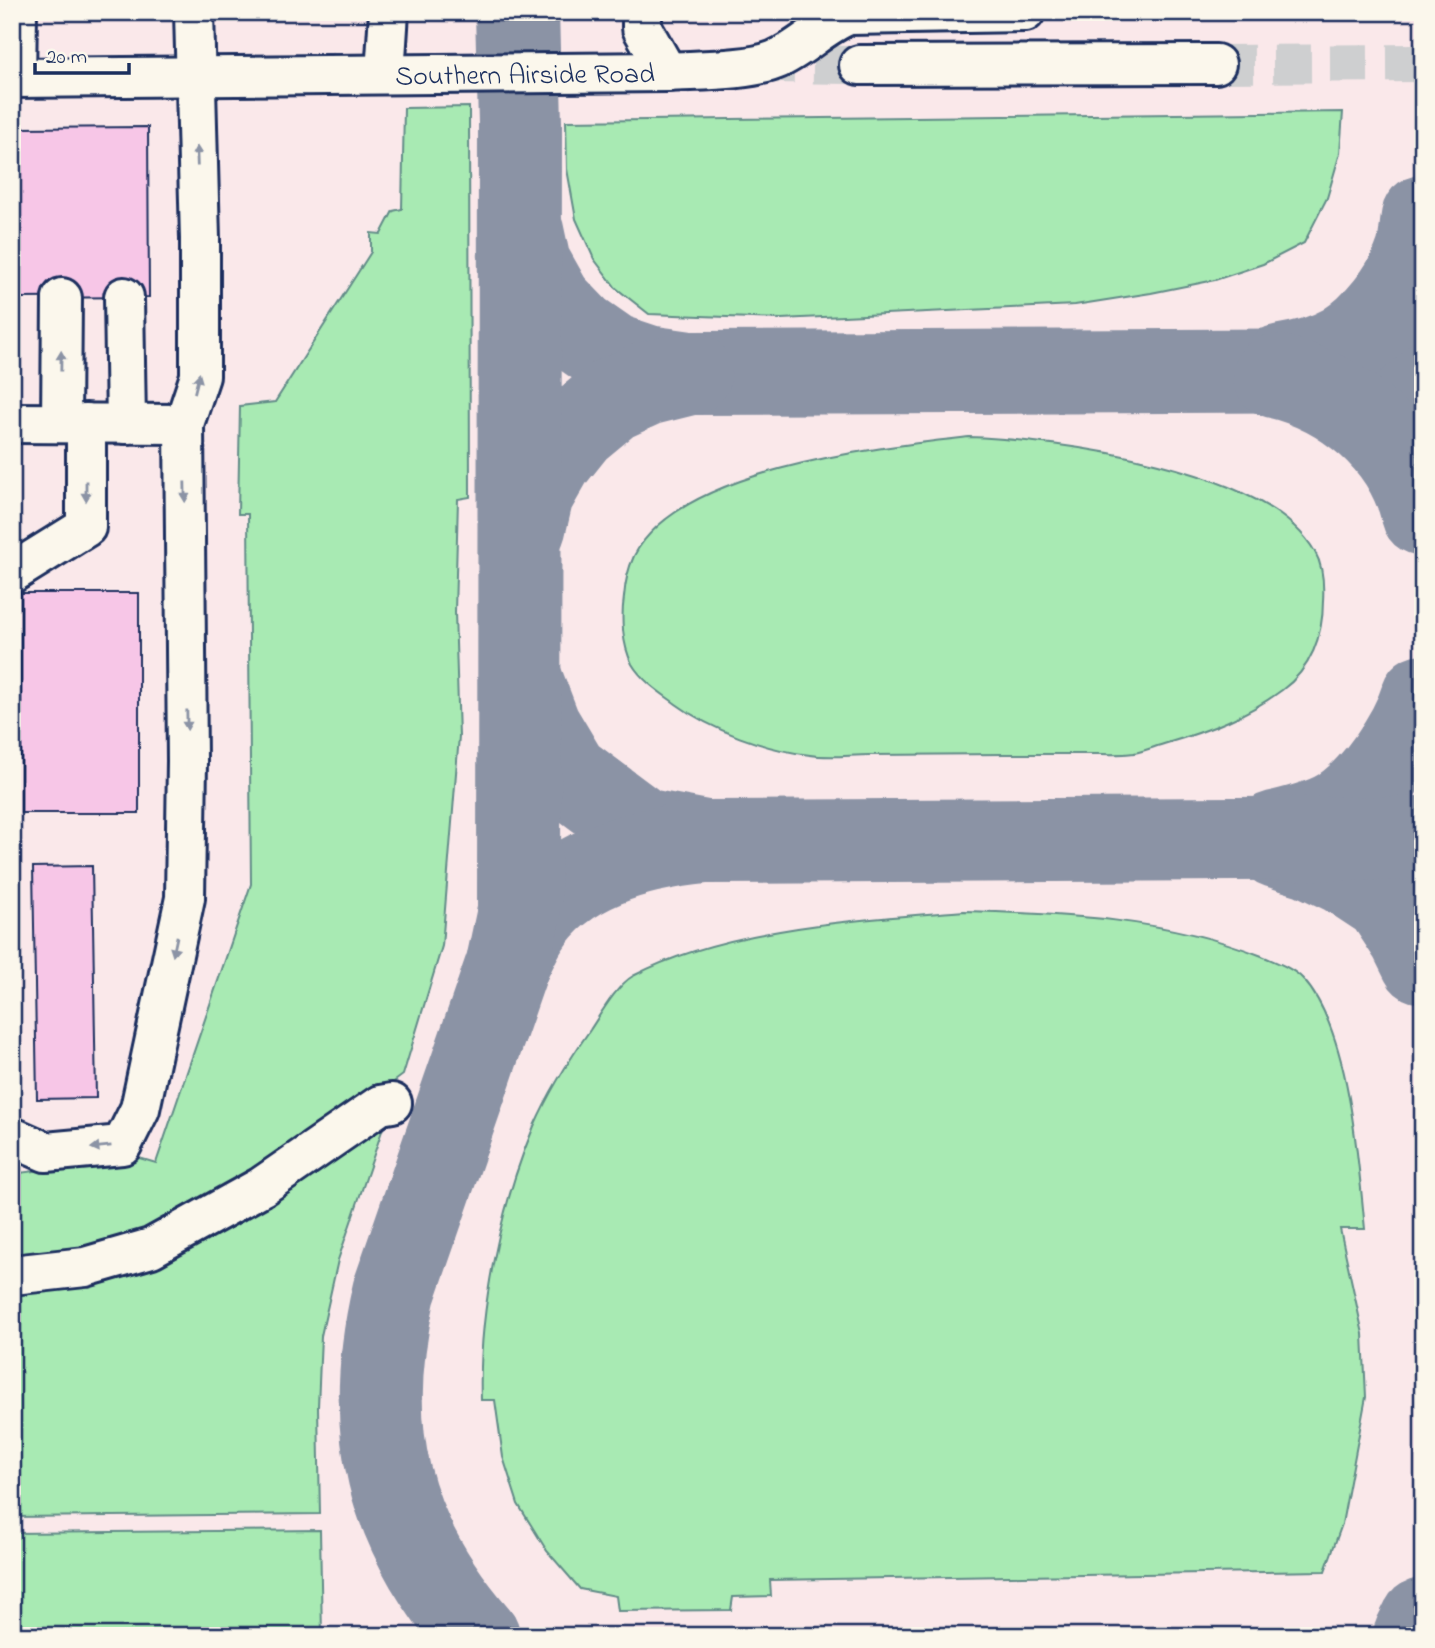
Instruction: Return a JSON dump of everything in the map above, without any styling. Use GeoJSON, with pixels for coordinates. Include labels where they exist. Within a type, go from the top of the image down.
{"type":"FeatureCollection","features":[{"type":"Feature","properties":{"kind":"street"},"geometry":{"type":"LineString","coordinates":[[14,78],[17,12]]}},
{"type":"Feature","properties":{"kind":"street"},"geometry":{"type":"LineString","coordinates":[[12,1137],[46,1152],[122,1144],[140,1109],[185,898],[187,761],[184,424],[200,376],[200,239],[194,12]]}},
{"type":"Feature","properties":{"kind":"street"},"geometry":{"type":"LineString","coordinates":[[385,74],[389,12]]}},
{"type":"Feature","properties":{"kind":"street"},"geometry":{"type":"LineString","coordinates":[[642,12],[642,28],[667,72]]}},
{"type":"Feature","properties":{"kind":"street","name":"Southern Airside Road"},"geometry":{"type":"LineString","coordinates":[[14,78],[667,72],[750,66],[774,61],[803,44],[840,15],[1025,12]]}},
{"type":"Feature","properties":{"kind":"street"},"geometry":{"type":"LineString","coordinates":[[859,65],[1216,64]]}},
{"type":"Feature","properties":{"kind":"street"},"geometry":{"type":"LineString","coordinates":[[124,297],[126,424]]}},
{"type":"Feature","properties":{"kind":"street"},"geometry":{"type":"LineString","coordinates":[[12,573],[86,527],[62,298]]}},
{"type":"Feature","properties":{"kind":"street"},"geometry":{"type":"LineString","coordinates":[[12,423],[184,424]]}},
{"type":"Feature","properties":{"kind":"street"},"geometry":{"type":"LineString","coordinates":[[12,1275],[85,1267],[151,1248],[261,1187],[380,1105],[391,1103]]}},
{"type":"Feature","properties":{"kind":"shaded area"},"geometry":{"type":"Polygon","coordinates":[[[12,12],[1423,12],[1423,1636],[12,1636],[12,12]]]}},
{"type":"Feature","properties":{"kind":"green space"},"geometry":{"type":"Polygon","coordinates":[[[469,107],[470,497],[458,499],[455,612],[459,736],[442,946],[403,1075],[292,1158],[121,1246],[12,1266],[12,1174],[136,1157],[156,1163],[251,884],[248,514],[238,514],[240,406],[275,402],[371,252],[371,233],[381,234],[393,211],[402,209],[404,108],[469,107]]]}},
{"type":"Feature","properties":{"kind":"green space"},"geometry":{"type":"Polygon","coordinates":[[[1343,112],[1340,153],[1327,198],[1304,243],[1263,264],[1215,280],[1075,305],[781,319],[649,314],[616,288],[594,259],[576,219],[567,169],[566,121],[1343,112]]]}},
{"type":"Feature","properties":{"kind":"green space"},"geometry":{"type":"Polygon","coordinates":[[[969,437],[1054,444],[1157,464],[1208,479],[1253,499],[1290,523],[1315,552],[1323,582],[1321,627],[1308,662],[1282,690],[1227,722],[1146,750],[1118,754],[832,756],[775,749],[722,730],[690,713],[652,686],[636,670],[626,648],[623,631],[625,587],[634,556],[658,526],[693,502],[737,482],[785,467],[886,447],[969,437]]]}},
{"type":"Feature","properties":{"kind":"green space"},"geometry":{"type":"Polygon","coordinates":[[[964,911],[1115,920],[1189,933],[1226,943],[1289,968],[1303,979],[1319,1002],[1332,1030],[1349,1098],[1365,1229],[1340,1229],[1363,1334],[1366,1397],[1342,1524],[1325,1571],[770,1580],[771,1596],[733,1597],[731,1610],[618,1611],[616,1596],[580,1589],[547,1551],[518,1504],[503,1457],[495,1400],[481,1400],[487,1297],[501,1225],[522,1157],[540,1113],[567,1065],[604,1009],[621,986],[633,976],[710,946],[751,936],[794,928],[964,911]]]}},
{"type":"Feature","properties":{"kind":"green space"},"geometry":{"type":"Polygon","coordinates":[[[385,1122],[338,1260],[321,1336],[318,1407],[320,1514],[12,1517],[12,1286],[55,1281],[385,1122]]]}},
{"type":"Feature","properties":{"kind":"green space"},"geometry":{"type":"Polygon","coordinates":[[[320,1530],[322,1636],[12,1636],[12,1533],[320,1530]]]}},
{"type":"Feature","properties":{"kind":"building"},"geometry":{"type":"Polygon","coordinates":[[[148,127],[149,297],[19,298],[17,128],[148,127]]]}},
{"type":"Feature","properties":{"kind":"building"},"geometry":{"type":"Polygon","coordinates":[[[21,593],[139,593],[139,813],[21,813],[21,593]]]}},
{"type":"Feature","properties":{"kind":"building"},"geometry":{"type":"Polygon","coordinates":[[[92,866],[96,1098],[37,1099],[33,867],[92,866]]]}},
{"type":"Feature","properties":{"kind":"taxiway"},"geometry":{"type":"LineString","coordinates":[[478,1636],[447,1596],[422,1557],[403,1516],[390,1475],[382,1433],[381,1388],[385,1341],[394,1292],[508,963],[519,911],[520,123],[517,12]]}},
{"type":"Feature","properties":{"kind":"taxiway"},"geometry":{"type":"LineString","coordinates":[[1282,366],[1314,359],[1337,350],[1367,329],[1388,306],[1412,267],[1419,245],[1423,217]]}},
{"type":"Feature","properties":{"kind":"taxiway"},"geometry":{"type":"LineString","coordinates":[[522,231],[529,264],[551,303],[579,332],[612,355],[648,367],[690,373],[1423,370]]}},
{"type":"Feature","properties":{"kind":"taxiway"},"geometry":{"type":"LineString","coordinates":[[524,528],[532,494],[552,459],[576,429],[611,400],[646,384],[690,373]]}},
{"type":"Feature","properties":{"kind":"taxiway"},"geometry":{"type":"LineString","coordinates":[[1275,376],[1325,394],[1368,424],[1387,443],[1402,465],[1415,488],[1423,514]]}},
{"type":"Feature","properties":{"kind":"taxiway"},"geometry":{"type":"LineString","coordinates":[[522,683],[539,727],[567,774],[642,830],[705,842]]}},
{"type":"Feature","properties":{"kind":"taxiway"},"geometry":{"type":"LineString","coordinates":[[1275,833],[1326,818],[1354,800],[1390,759],[1410,727],[1423,696]]}},
{"type":"Feature","properties":{"kind":"taxiway"},"geometry":{"type":"LineString","coordinates":[[508,963],[526,929],[542,908],[561,890],[605,865],[629,856],[680,845],[705,842],[1423,838]]}},
{"type":"Feature","properties":{"kind":"taxiway"},"geometry":{"type":"LineString","coordinates":[[1277,846],[1310,856],[1345,873],[1386,900],[1423,962]]}},
{"type":"Feature","properties":{"kind":"taxiway"},"geometry":{"type":"LineString","coordinates":[[1415,1636],[1423,1620]]}},
{"type":"Feature","properties":{"kind":"tunnel"},"geometry":{"type":"LineString","coordinates":[[1216,64],[1423,63]]}},
{"type":"Feature","properties":{"kind":"tunnel"},"geometry":{"type":"LineString","coordinates":[[756,64],[859,65]]}}]}
